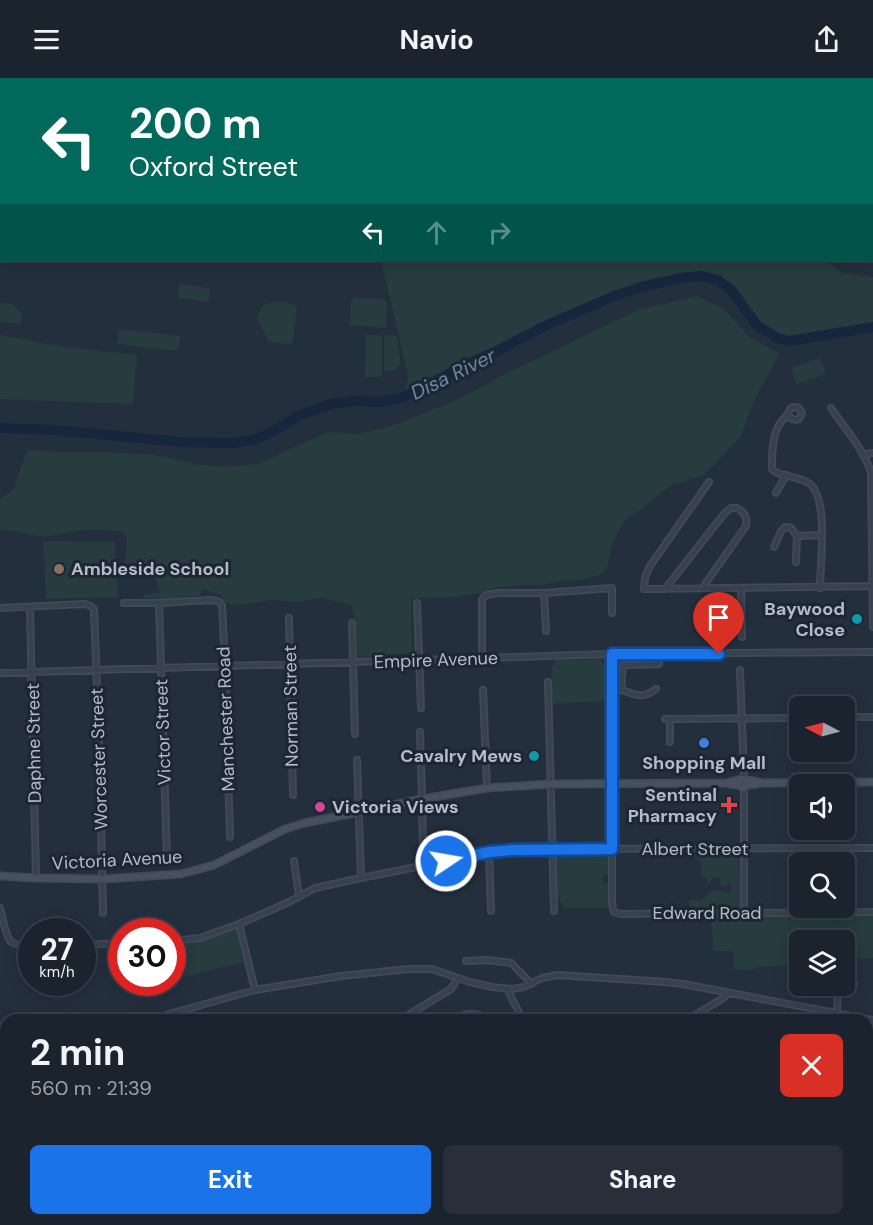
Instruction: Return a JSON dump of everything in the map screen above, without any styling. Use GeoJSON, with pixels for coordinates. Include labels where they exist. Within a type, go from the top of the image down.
{"type":"FeatureCollection","features":[{"type":"Feature","properties":{"kind":"street"},"geometry":{"type":"LineString","coordinates":[[831,408],[863,454],[872,473],[873,627]]}},
{"type":"Feature","properties":{"kind":"street"},"geometry":{"type":"LineString","coordinates":[[789,415],[777,428],[773,448],[773,471],[796,477],[816,490],[820,504],[822,535],[820,588]]}},
{"type":"Feature","properties":{"kind":"street"},"geometry":{"type":"LineString","coordinates":[[863,454],[873,453]]}},
{"type":"Feature","properties":{"kind":"street"},"geometry":{"type":"LineString","coordinates":[[776,493],[786,475]]}},
{"type":"Feature","properties":{"kind":"street"},"geometry":{"type":"LineString","coordinates":[[709,482],[650,567],[645,577],[644,589],[873,586]]}},
{"type":"Feature","properties":{"kind":"street"},"geometry":{"type":"LineString","coordinates":[[665,589],[724,514],[731,508],[737,508],[745,515],[746,526],[703,587]]}},
{"type":"Feature","properties":{"kind":"street"},"geometry":{"type":"LineString","coordinates":[[774,548],[781,531],[785,527],[792,529],[796,536],[796,562]]}},
{"type":"Feature","properties":{"kind":"street"},"geometry":{"type":"LineString","coordinates":[[796,536],[822,535]]}},
{"type":"Feature","properties":{"kind":"street"},"geometry":{"type":"LineString","coordinates":[[482,658],[482,599],[485,595],[612,588],[612,613]]}},
{"type":"Feature","properties":{"kind":"street"},"geometry":{"type":"LineString","coordinates":[[741,588],[742,637]]}},
{"type":"Feature","properties":{"kind":"street"},"geometry":{"type":"LineString","coordinates":[[544,593],[546,631]]}},
{"type":"Feature","properties":{"kind":"street","name":"Manchester Road"},"geometry":{"type":"LineString","coordinates":[[159,603],[211,600],[222,605],[230,837]]}},
{"type":"Feature","properties":{"kind":"street"},"geometry":{"type":"LineString","coordinates":[[124,603],[159,603]]}},
{"type":"Feature","properties":{"kind":"street","name":"Victor Street"},"geometry":{"type":"LineString","coordinates":[[159,603],[167,860]]}},
{"type":"Feature","properties":{"kind":"street"},"geometry":{"type":"LineString","coordinates":[[417,603],[421,708]]}},
{"type":"Feature","properties":{"kind":"street","name":"Worcester Street"},"geometry":{"type":"LineString","coordinates":[[30,608],[85,604],[93,607],[103,913]]}},
{"type":"Feature","properties":{"kind":"street"},"geometry":{"type":"LineString","coordinates":[[0,608],[30,608]]}},
{"type":"Feature","properties":{"kind":"street","name":"Daphne Street"},"geometry":{"type":"LineString","coordinates":[[30,608],[36,878]]}},
{"type":"Feature","properties":{"kind":"street","name":"Norman Street"},"geometry":{"type":"LineString","coordinates":[[289,618],[292,795]]}},
{"type":"Feature","properties":{"kind":"street"},"geometry":{"type":"LineString","coordinates":[[352,623],[355,734]]}},
{"type":"Feature","properties":{"kind":"street","name":"Empire Avenue"},"geometry":{"type":"LineString","coordinates":[[0,674],[612,654],[873,652]]}},
{"type":"Feature","properties":{"kind":"street"},"geometry":{"type":"LineString","coordinates":[[612,654],[612,849]]}},
{"type":"Feature","properties":{"kind":"street"},"geometry":{"type":"LineString","coordinates":[[621,689],[623,665],[659,664]]}},
{"type":"Feature","properties":{"kind":"street"},"geometry":{"type":"LineString","coordinates":[[740,670],[743,718],[744,912]]}},
{"type":"Feature","properties":{"kind":"street"},"geometry":{"type":"LineString","coordinates":[[548,682],[554,911]]}},
{"type":"Feature","properties":{"kind":"street"},"geometry":{"type":"LineString","coordinates":[[613,689],[621,689],[630,694],[647,695],[656,688]]}},
{"type":"Feature","properties":{"kind":"street"},"geometry":{"type":"LineString","coordinates":[[483,690],[487,789]]}},
{"type":"Feature","properties":{"kind":"street"},"geometry":{"type":"LineString","coordinates":[[855,717],[873,717]]}},
{"type":"Feature","properties":{"kind":"street"},"geometry":{"type":"LineString","coordinates":[[670,742],[667,719],[789,718]]}},
{"type":"Feature","properties":{"kind":"street"},"geometry":{"type":"LineString","coordinates":[[420,732],[423,853]]}},
{"type":"Feature","properties":{"kind":"street"},"geometry":{"type":"LineString","coordinates":[[357,760],[362,878]]}},
{"type":"Feature","properties":{"kind":"street","name":"Victoria Avenue"},"geometry":{"type":"LineString","coordinates":[[0,876],[103,879],[181,874],[214,864],[285,829],[305,823],[422,799],[487,789],[550,784],[873,782]]}},
{"type":"Feature","properties":{"kind":"street","name":"Albert Street"},"geometry":{"type":"LineString","coordinates":[[186,939],[200,938],[239,924],[315,888],[489,852],[552,849],[873,848]]}},
{"type":"Feature","properties":{"kind":"street","name":"Edward Road"},"geometry":{"type":"LineString","coordinates":[[612,849],[612,907],[614,912],[621,914],[873,912]]}},
{"type":"Feature","properties":{"kind":"street"},"geometry":{"type":"LineString","coordinates":[[489,852],[491,911]]}},
{"type":"Feature","properties":{"kind":"street"},"geometry":{"type":"LineString","coordinates":[[294,861],[299,896]]}},
{"type":"Feature","properties":{"kind":"street"},"geometry":{"type":"LineString","coordinates":[[0,908],[3,930],[12,943],[18,944]]}},
{"type":"Feature","properties":{"kind":"street"},"geometry":{"type":"LineString","coordinates":[[239,924],[255,990]]}},
{"type":"Feature","properties":{"kind":"street"},"geometry":{"type":"LineString","coordinates":[[466,961],[487,960],[511,963],[532,984]]}},
{"type":"Feature","properties":{"kind":"street"},"geometry":{"type":"LineString","coordinates":[[169,1014],[255,990],[341,976],[416,969],[432,969],[484,986],[507,989],[517,989],[549,976],[566,975],[666,982],[837,1014],[838,996]]}},
{"type":"Feature","properties":{"kind":"street"},"geometry":{"type":"LineString","coordinates":[[410,1014],[451,989],[458,978]]}},
{"type":"Feature","properties":{"kind":"street"},"geometry":{"type":"LineString","coordinates":[[507,989],[520,1014]]}},
{"type":"Feature","properties":{"kind":"street"},"geometry":{"type":"LineString","coordinates":[[697,1014],[729,993]]}},
{"type":"Feature","properties":{"kind":"green space"},"geometry":{"type":"Polygon","coordinates":[[[381,261],[827,261],[842,273],[873,277],[873,327],[790,341],[777,338],[757,325],[732,291],[718,280],[701,276],[681,278],[614,296],[547,325],[402,398],[408,375],[381,261]]]}},
{"type":"Feature","properties":{"kind":"green space"},"geometry":{"type":"Polygon","coordinates":[[[179,284],[210,288],[209,302],[178,298],[179,284]]]}},
{"type":"Feature","properties":{"kind":"green space"},"geometry":{"type":"Polygon","coordinates":[[[697,296],[724,309],[750,338],[779,353],[753,403],[741,436],[705,474],[668,487],[626,519],[612,543],[607,569],[601,574],[584,580],[492,588],[458,597],[412,598],[412,653],[360,657],[357,651],[356,623],[351,604],[321,598],[296,602],[274,600],[236,605],[224,602],[221,595],[204,589],[199,596],[173,599],[143,598],[145,595],[160,592],[155,577],[124,569],[127,540],[125,534],[119,531],[81,530],[43,537],[0,529],[0,499],[13,490],[27,450],[155,455],[220,467],[258,464],[328,432],[358,434],[392,426],[457,400],[638,310],[697,296]]]}},
{"type":"Feature","properties":{"kind":"green space"},"geometry":{"type":"Polygon","coordinates":[[[355,298],[382,299],[387,302],[386,328],[350,325],[351,301],[355,298]]]}},
{"type":"Feature","properties":{"kind":"green space"},"geometry":{"type":"Polygon","coordinates":[[[279,301],[297,306],[291,344],[269,342],[257,318],[265,305],[279,301]]]}},
{"type":"Feature","properties":{"kind":"green space"},"geometry":{"type":"Polygon","coordinates":[[[0,303],[11,304],[22,313],[21,324],[0,322],[0,303]]]}},
{"type":"Feature","properties":{"kind":"green space"},"geometry":{"type":"Polygon","coordinates":[[[119,329],[180,336],[178,351],[117,344],[119,329]]]}},
{"type":"Feature","properties":{"kind":"green space"},"geometry":{"type":"Polygon","coordinates":[[[0,335],[64,347],[137,355],[133,404],[0,399],[0,335]]]}},
{"type":"Feature","properties":{"kind":"green space"},"geometry":{"type":"Polygon","coordinates":[[[366,335],[382,335],[382,377],[365,377],[366,335]]]}},
{"type":"Feature","properties":{"kind":"green space"},"geometry":{"type":"Polygon","coordinates":[[[384,335],[396,336],[401,362],[396,370],[384,371],[384,335]]]}},
{"type":"Feature","properties":{"kind":"green space"},"geometry":{"type":"Polygon","coordinates":[[[820,358],[826,374],[797,384],[791,368],[820,358]]]}},
{"type":"Feature","properties":{"kind":"green space"},"geometry":{"type":"Polygon","coordinates":[[[43,541],[115,542],[118,597],[46,599],[43,541]]]}},
{"type":"Feature","properties":{"kind":"green space"},"geometry":{"type":"Polygon","coordinates":[[[600,659],[606,666],[606,701],[550,704],[552,667],[556,660],[600,659]]]}},
{"type":"Feature","properties":{"kind":"green space"},"geometry":{"type":"Polygon","coordinates":[[[722,851],[739,853],[741,907],[690,909],[689,900],[701,900],[714,891],[731,892],[731,883],[722,887],[720,878],[712,878],[710,883],[707,882],[706,878],[700,874],[702,868],[699,859],[691,857],[692,854],[722,851]]]}},
{"type":"Feature","properties":{"kind":"green space"},"geometry":{"type":"Polygon","coordinates":[[[555,852],[605,853],[608,856],[608,874],[603,876],[603,884],[608,883],[608,908],[564,908],[556,893],[555,852]]]}},
{"type":"Feature","properties":{"kind":"green space"},"geometry":{"type":"Polygon","coordinates":[[[711,915],[855,918],[855,915],[873,915],[873,958],[855,958],[855,930],[789,930],[789,966],[759,967],[751,970],[734,969],[734,951],[713,951],[711,915]]]}},
{"type":"Feature","properties":{"kind":"green space"},"geometry":{"type":"Polygon","coordinates":[[[232,929],[237,933],[243,962],[186,977],[186,942],[200,941],[232,929]]]}},
{"type":"Feature","properties":{"kind":"waterway","name":"Disa River"},"geometry":{"type":"LineString","coordinates":[[0,428],[55,430],[181,442],[233,443],[253,440],[274,431],[298,416],[331,404],[353,401],[378,402],[402,398],[547,325],[614,296],[681,278],[701,276],[718,280],[732,291],[757,325],[777,338],[790,341],[873,327]]}},
{"type":"Feature","properties":{"kind":"place","name":"Ambleside School"},"geometry":{"type":"Point","coordinates":[59,569]}},
{"type":"Feature","properties":{"kind":"place","name":"Baywood Close"},"geometry":{"type":"Point","coordinates":[857,619]}},
{"type":"Feature","properties":{"kind":"place","name":"Shopping Mall"},"geometry":{"type":"Point","coordinates":[704,743]}},
{"type":"Feature","properties":{"kind":"place","name":"Cavalry Mews"},"geometry":{"type":"Point","coordinates":[534,756]}},
{"type":"Feature","properties":{"kind":"place","name":"Sentinal Pharmacy"},"geometry":{"type":"Point","coordinates":[729,805]}},
{"type":"Feature","properties":{"kind":"place","name":"Victoria Views"},"geometry":{"type":"Point","coordinates":[320,807]}},
{"type":"Feature","properties":{"kind":"route"},"geometry":{"type":"LineString","coordinates":[[446,861],[489,852],[512,850],[612,849],[612,654],[719,654]]}}]}
